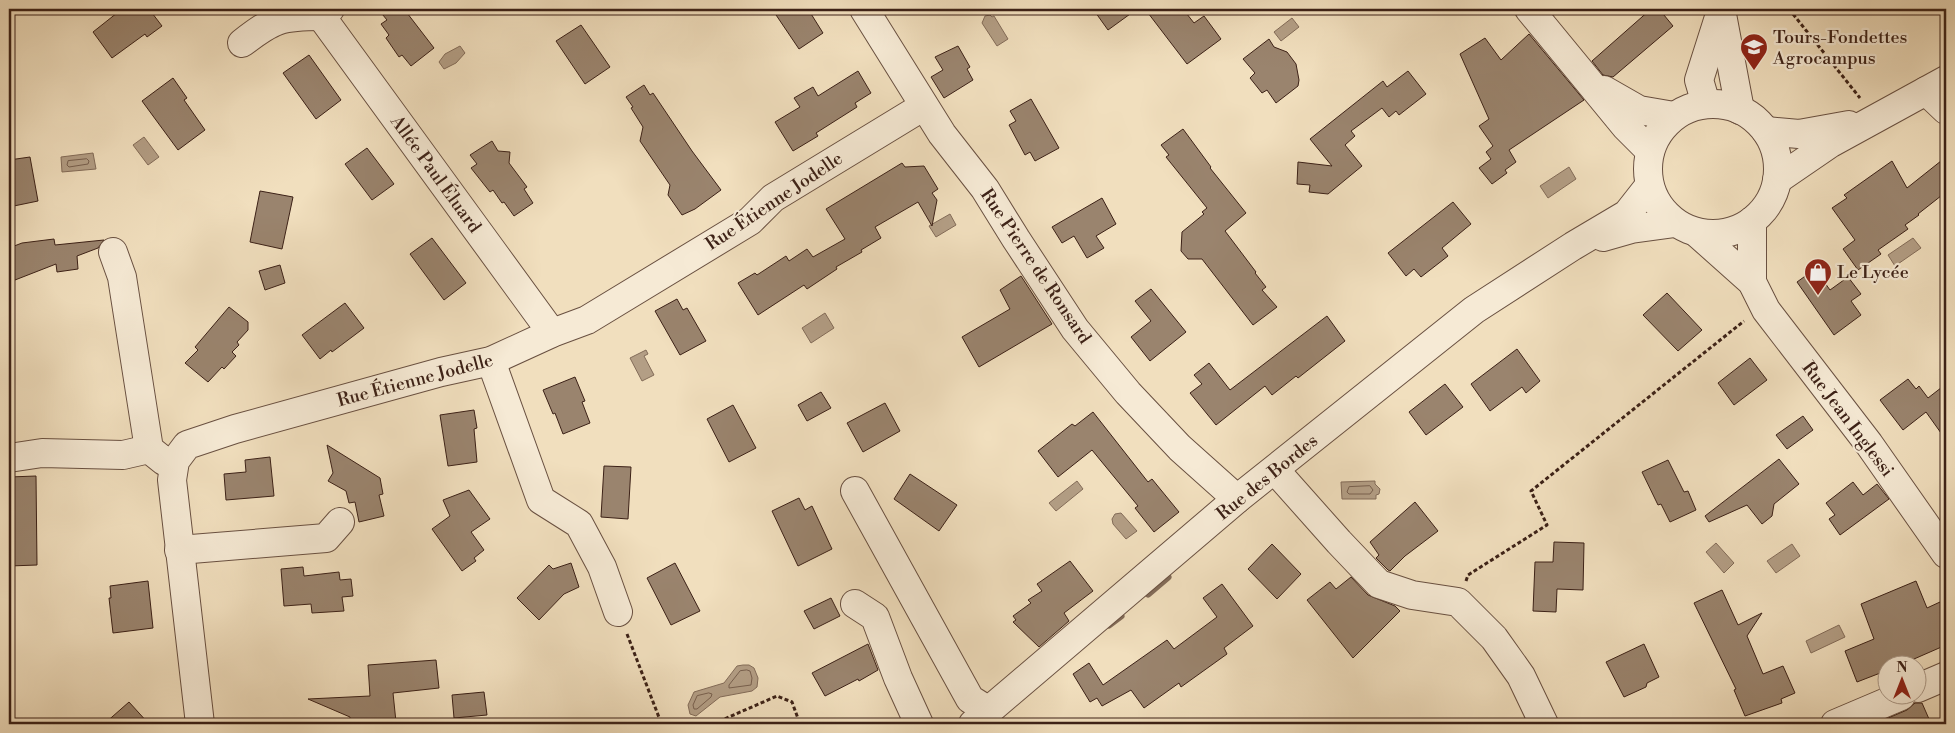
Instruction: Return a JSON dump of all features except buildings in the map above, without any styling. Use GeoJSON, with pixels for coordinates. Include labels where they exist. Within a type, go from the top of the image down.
{"type":"FeatureCollection","features":[{"type":"Feature","properties":{"kind":"street","name":"Rue Pierre de Ronsard"},"geometry":{"type":"LineString","coordinates":[[864,9],[942,134],[985,189],[1075,329],[1128,393],[1180,448],[1237,499]]}},
{"type":"Feature","properties":{"kind":"street"},"geometry":{"type":"LineString","coordinates":[[1529,9],[1626,127],[1650,151]]}},
{"type":"Feature","properties":{"kind":"street"},"geometry":{"type":"LineString","coordinates":[[1706,104],[1699,80],[1721,10]]}},
{"type":"Feature","properties":{"kind":"street"},"geometry":{"type":"LineString","coordinates":[[1721,10],[1740,110]]}},
{"type":"Feature","properties":{"kind":"street","name":"Allée Paul Éluard"},"geometry":{"type":"LineString","coordinates":[[242,43],[269,23],[294,16],[325,12],[552,333]]}},
{"type":"Feature","properties":{"kind":"street"},"geometry":{"type":"LineString","coordinates":[[1587,80],[1639,110],[1674,116]]}},
{"type":"Feature","properties":{"kind":"street"},"geometry":{"type":"LineString","coordinates":[[1766,131],[1799,134],[1834,129],[1870,110],[1936,86],[1946,110]]}},
{"type":"Feature","properties":{"kind":"street"},"geometry":{"type":"LineString","coordinates":[[1706,104],[1723,105],[1740,110],[1754,118],[1766,131],[1774,146],[1778,163],[1777,180],[1769,203],[1752,222],[1735,231],[1717,235],[1686,228],[1658,206],[1649,186],[1647,163],[1650,151],[1659,132],[1674,116],[1689,108],[1706,104]]}},
{"type":"Feature","properties":{"kind":"street","name":"Rue Étienne Jodelle"},"geometry":{"type":"LineString","coordinates":[[175,461],[187,444],[441,372],[491,361],[552,333],[587,320],[750,221],[773,198],[924,106]]}},
{"type":"Feature","properties":{"kind":"street"},"geometry":{"type":"LineString","coordinates":[[1777,180],[1831,143],[1870,110]]}},
{"type":"Feature","properties":{"kind":"street","name":"Rue des Bordes"},"geometry":{"type":"LineString","coordinates":[[981,718],[1237,499],[1474,310],[1573,246],[1627,214],[1649,186]]}},
{"type":"Feature","properties":{"kind":"street"},"geometry":{"type":"LineString","coordinates":[[1752,222],[1758,293]]}},
{"type":"Feature","properties":{"kind":"street","name":"Rue des Bordes"},"geometry":{"type":"LineString","coordinates":[[1573,246],[1631,230],[1686,228]]}},
{"type":"Feature","properties":{"kind":"street","name":"Rue Jean Inglessi"},"geometry":{"type":"LineString","coordinates":[[1686,228],[1758,293],[1776,324],[1868,444],[1946,554]]}},
{"type":"Feature","properties":{"kind":"street"},"geometry":{"type":"LineString","coordinates":[[113,252],[122,277],[150,449],[164,460],[175,461],[172,480],[200,724]]}},
{"type":"Feature","properties":{"kind":"street"},"geometry":{"type":"LineString","coordinates":[[491,361],[541,500],[579,524],[602,567],[618,612]]}},
{"type":"Feature","properties":{"kind":"street"},"geometry":{"type":"LineString","coordinates":[[9,458],[42,453],[123,455],[150,449]]}},
{"type":"Feature","properties":{"kind":"street"},"geometry":{"type":"LineString","coordinates":[[1275,470],[1379,584],[1412,595],[1458,602],[1494,638],[1521,676],[1544,724]]}},
{"type":"Feature","properties":{"kind":"street"},"geometry":{"type":"LineString","coordinates":[[855,490],[981,718]]}},
{"type":"Feature","properties":{"kind":"street"},"geometry":{"type":"LineString","coordinates":[[179,550],[326,538],[340,522]]}},
{"type":"Feature","properties":{"kind":"street"},"geometry":{"type":"LineString","coordinates":[[855,604],[876,617],[898,678],[919,724]]}},
{"type":"Feature","properties":{"kind":"street"},"geometry":{"type":"LineString","coordinates":[[1928,684],[1946,676]]}},
{"type":"Feature","properties":{"kind":"street"},"geometry":{"type":"LineString","coordinates":[[1835,724],[1878,706]]}},
{"type":"Feature","properties":{"kind":"path"},"geometry":{"type":"LineString","coordinates":[[1789,9],[1870,110]]}},
{"type":"Feature","properties":{"kind":"path"},"geometry":{"type":"LineString","coordinates":[[1458,602],[1468,575],[1546,526],[1531,491],[1758,293]]}},
{"type":"Feature","properties":{"kind":"path"},"geometry":{"type":"LineString","coordinates":[[618,612],[660,720],[671,724]]}},
{"type":"Feature","properties":{"kind":"path"},"geometry":{"type":"LineString","coordinates":[[713,724],[777,696],[792,702],[800,724]]}},
{"type":"Feature","properties":{"kind":"water"},"geometry":{"type":"Polygon","coordinates":[[[985,16],[994,16],[1008,39],[997,46],[982,23],[985,16]]]}},
{"type":"Feature","properties":{"kind":"water"},"geometry":{"type":"Polygon","coordinates":[[[1292,18],[1299,27],[1281,41],[1274,32],[1292,18]]]}},
{"type":"Feature","properties":{"kind":"water"},"geometry":{"type":"Polygon","coordinates":[[[460,46],[465,53],[456,63],[444,69],[439,62],[445,54],[460,46]]]}},
{"type":"Feature","properties":{"kind":"water"},"geometry":{"type":"Polygon","coordinates":[[[144,137],[159,157],[148,165],[133,145],[144,137]]]}},
{"type":"Feature","properties":{"kind":"water"},"geometry":{"type":"Polygon","coordinates":[[[93,153],[96,169],[62,172],[61,157],[93,153]]]}},
{"type":"Feature","properties":{"kind":"water"},"geometry":{"type":"Polygon","coordinates":[[[1569,167],[1576,179],[1548,198],[1540,186],[1569,167]]]}},
{"type":"Feature","properties":{"kind":"water"},"geometry":{"type":"Polygon","coordinates":[[[950,214],[956,225],[936,237],[929,226],[950,214]]]}},
{"type":"Feature","properties":{"kind":"water"},"geometry":{"type":"Polygon","coordinates":[[[1913,238],[1921,248],[1895,266],[1888,255],[1913,238]]]}},
{"type":"Feature","properties":{"kind":"water"},"geometry":{"type":"Polygon","coordinates":[[[825,313],[834,328],[811,343],[802,328],[825,313]]]}},
{"type":"Feature","properties":{"kind":"water"},"geometry":{"type":"Polygon","coordinates":[[[646,350],[648,354],[644,356],[654,375],[642,381],[630,358],[646,350]]]}},
{"type":"Feature","properties":{"kind":"water"},"geometry":{"type":"Polygon","coordinates":[[[1077,481],[1083,489],[1056,511],[1049,503],[1077,481]]]}},
{"type":"Feature","properties":{"kind":"water"},"geometry":{"type":"Polygon","coordinates":[[[1375,481],[1375,484],[1380,489],[1376,499],[1342,499],[1341,482],[1375,481]]]}},
{"type":"Feature","properties":{"kind":"water"},"geometry":{"type":"Polygon","coordinates":[[[1121,513],[1137,531],[1126,539],[1113,524],[1112,519],[1115,514],[1121,513]]]}},
{"type":"Feature","properties":{"kind":"water"},"geometry":{"type":"Polygon","coordinates":[[[1716,543],[1734,563],[1724,573],[1706,552],[1716,543]]]}},
{"type":"Feature","properties":{"kind":"water"},"geometry":{"type":"Polygon","coordinates":[[[1792,544],[1800,556],[1776,573],[1767,561],[1792,544]]]}},
{"type":"Feature","properties":{"kind":"water"},"geometry":{"type":"Polygon","coordinates":[[[1839,625],[1845,637],[1811,653],[1806,641],[1839,625]]]}},
{"type":"Feature","properties":{"kind":"water"},"geometry":{"type":"Polygon","coordinates":[[[749,665],[754,668],[758,678],[757,687],[752,691],[720,697],[696,716],[690,714],[688,705],[694,692],[724,683],[737,666],[749,665]]]}},
{"type":"Feature","properties":{"kind":"waterway"},"geometry":{"type":"LineString","coordinates":[[1148,594],[1168,577]]}},
{"type":"Feature","properties":{"kind":"waterway"},"geometry":{"type":"LineString","coordinates":[[1109,625],[1121,616]]}},
{"type":"Feature","properties":{"kind":"place","name":"Tours-Fondettes Agrocampus"},"geometry":{"type":"Point","coordinates":[1754,71]}},
{"type":"Feature","properties":{"kind":"place","name":"Le Lycée"},"geometry":{"type":"Point","coordinates":[1818,296]}}]}
